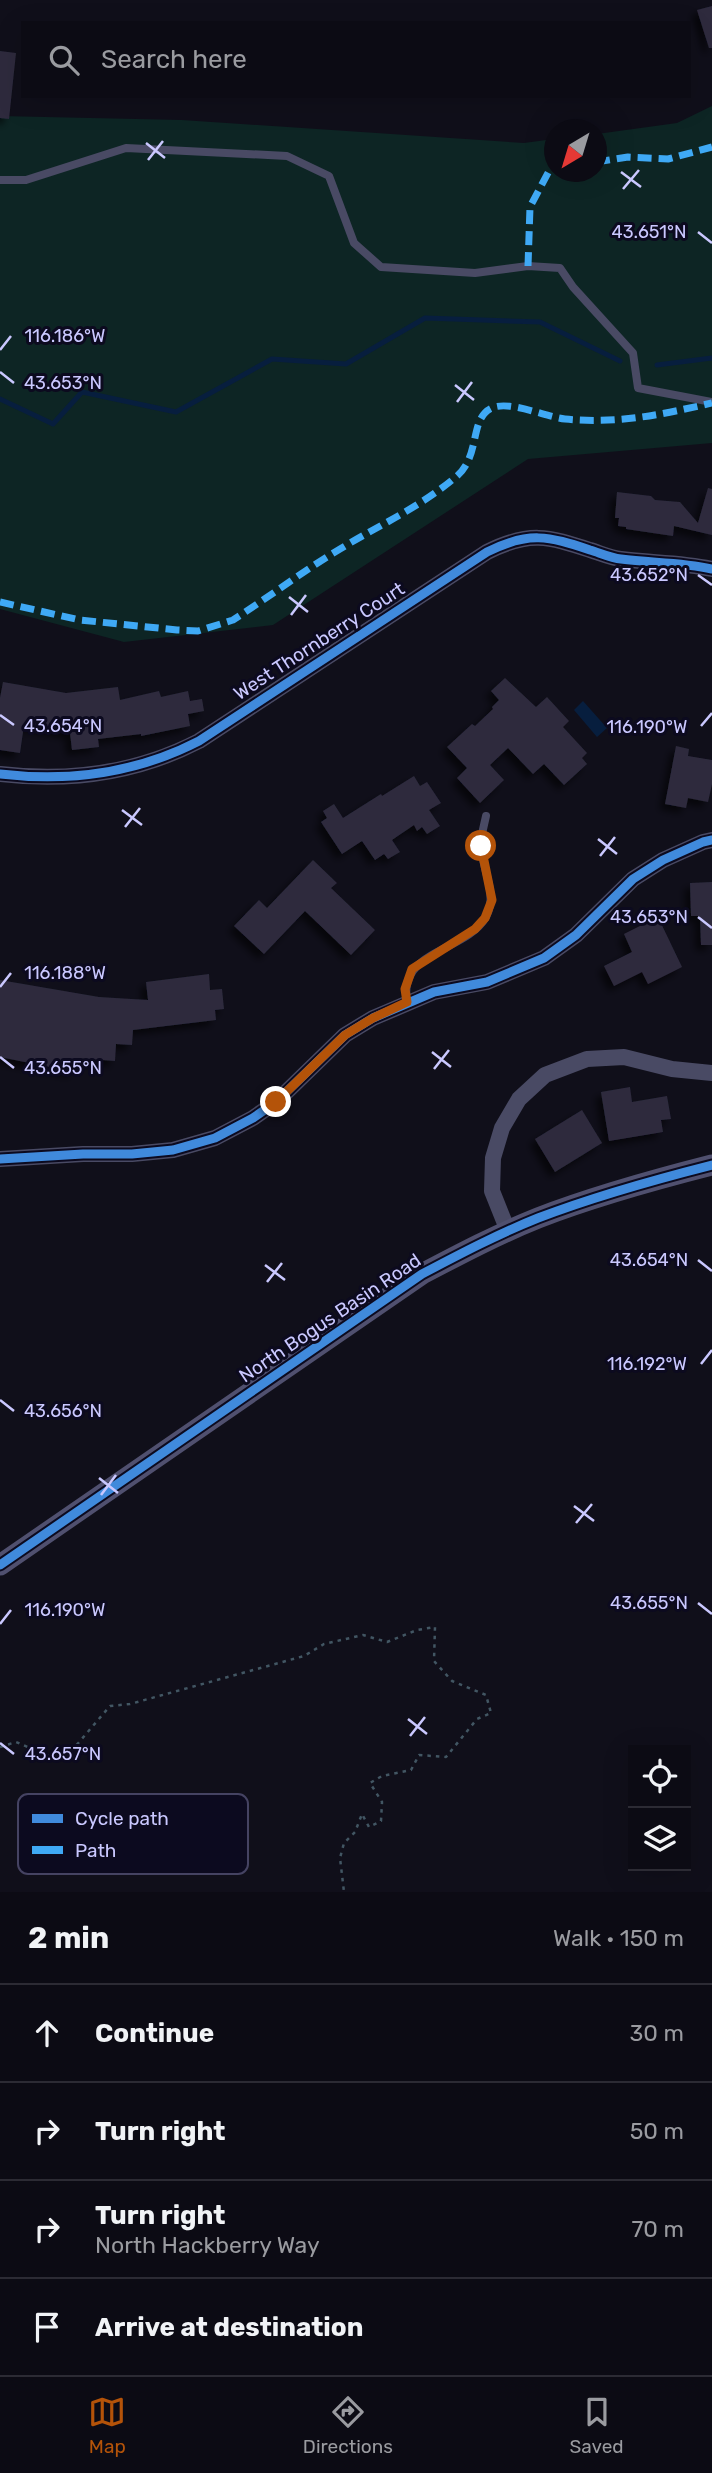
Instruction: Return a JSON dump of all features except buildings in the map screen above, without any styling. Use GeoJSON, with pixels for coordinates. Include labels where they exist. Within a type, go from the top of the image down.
{"type":"FeatureCollection","features":[{"type":"Feature","properties":{"kind":"street","name":"West Thornberry Court"},"geometry":{"type":"LineString","coordinates":[[0,774],[32,778],[74,777],[114,771],[181,750],[199,741],[487,552],[505,543],[529,537],[553,538],[619,559],[712,569]]}},
{"type":"Feature","properties":{"kind":"street"},"geometry":{"type":"LineString","coordinates":[[0,1159],[173,1150],[215,1138],[276,1102],[345,1035],[373,1018],[434,992],[487,982],[544,958],[576,935],[633,879],[663,860],[712,840]]}},
{"type":"Feature","properties":{"kind":"street"},"geometry":{"type":"LineString","coordinates":[[508,1231],[492,1191],[493,1158],[502,1128],[519,1099],[544,1074],[587,1059],[624,1057],[672,1069],[712,1073]]}},
{"type":"Feature","properties":{"kind":"street","name":"North Bogus Basin Road"},"geometry":{"type":"LineString","coordinates":[[0,1565],[422,1274],[539,1218],[644,1183],[712,1165]]}},
{"type":"Feature","properties":{"kind":"lane"},"geometry":{"type":"LineString","coordinates":[[0,180],[26,180],[126,148],[287,156],[329,176],[354,243],[381,267],[475,273],[528,266],[560,268],[573,287],[633,353],[638,388],[712,402]]}},
{"type":"Feature","properties":{"kind":"lane"},"geometry":{"type":"LineString","coordinates":[[407,1002],[405,989],[412,969],[475,929],[485,918],[492,900],[481,846],[486,816]]}},
{"type":"Feature","properties":{"kind":"path"},"geometry":{"type":"LineString","coordinates":[[0,1747],[16,1742],[49,1756],[68,1755],[110,1706],[130,1704],[304,1656],[324,1644],[363,1635],[387,1642],[417,1630],[435,1627],[434,1661],[452,1681],[486,1695],[491,1713],[477,1719],[446,1757],[419,1755],[411,1770],[382,1776],[370,1783],[382,1802],[381,1822],[369,1827],[362,1814],[355,1832],[345,1843],[340,1858],[344,1892]]}},
{"type":"Feature","properties":{"kind":"green space"},"geometry":{"type":"Polygon","coordinates":[[[712,106],[712,443],[528,459],[273,625],[124,642],[0,609],[0,116],[182,120],[524,143],[544,140],[544,182],[607,182],[607,133],[677,123],[712,106]]]}},
{"type":"Feature","properties":{"kind":"water"},"geometry":{"type":"Polygon","coordinates":[[[583,701],[607,728],[597,737],[574,710],[583,701]]]}},
{"type":"Feature","properties":{"kind":"waterway"},"geometry":{"type":"LineString","coordinates":[[0,399],[53,424],[82,392],[176,412],[272,359],[346,364],[425,318],[540,322],[620,361]]}},
{"type":"Feature","properties":{"kind":"waterway"},"geometry":{"type":"LineString","coordinates":[[657,365],[712,358]]}},
{"type":"Feature","properties":{"kind":"marked path"},"geometry":{"type":"LineString","coordinates":[[607,160],[628,157],[668,159],[712,147]]}},
{"type":"Feature","properties":{"kind":"marked path"},"geometry":{"type":"LineString","coordinates":[[528,266],[530,207],[544,180]]}},
{"type":"Feature","properties":{"kind":"marked path"},"geometry":{"type":"LineString","coordinates":[[0,602],[80,620],[198,631],[233,620],[326,557],[414,507],[443,487],[464,467],[473,448],[480,420],[492,408],[518,407],[557,418],[603,420],[656,415],[712,403]]}},
{"type":"Feature","properties":{"kind":"cycle path"},"geometry":{"type":"LineString","coordinates":[[0,774],[76,776],[127,768],[175,752],[199,741],[487,552],[515,541],[527,538],[550,539],[617,558],[712,569]]}},
{"type":"Feature","properties":{"kind":"cycle path"},"geometry":{"type":"LineString","coordinates":[[0,1159],[173,1150],[215,1138],[276,1102],[345,1035],[373,1018],[434,992],[487,982],[544,958],[576,935],[633,879],[663,860],[712,840]]}},
{"type":"Feature","properties":{"kind":"cycle path"},"geometry":{"type":"LineString","coordinates":[[0,1565],[422,1274],[538,1218],[624,1189],[712,1165]]}},
{"type":"Feature","properties":{"kind":"route"},"geometry":{"type":"LineString","coordinates":[[276,1102],[345,1035],[407,1002],[405,989],[412,969],[475,929],[485,918],[492,900],[481,846]]}}]}
